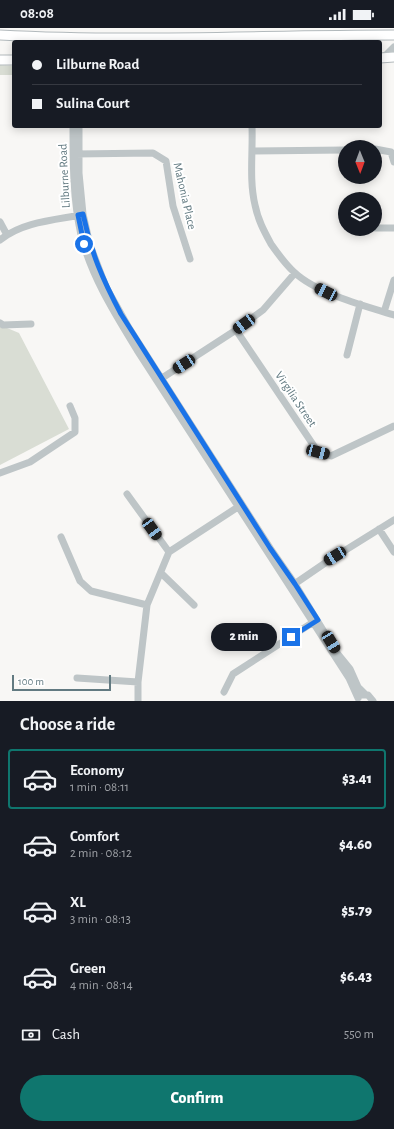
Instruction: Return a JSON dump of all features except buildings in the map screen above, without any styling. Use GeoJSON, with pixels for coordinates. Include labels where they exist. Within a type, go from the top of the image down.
{"type":"FeatureCollection","features":[{"type":"Feature","properties":{"kind":"main road"},"geometry":{"type":"LineString","coordinates":[[350,35],[374,28]]}},
{"type":"Feature","properties":{"kind":"main road"},"geometry":{"type":"LineString","coordinates":[[0,36],[125,38],[394,35]]}},
{"type":"Feature","properties":{"kind":"main road"},"geometry":{"type":"LineString","coordinates":[[0,36],[23,40]]}},
{"type":"Feature","properties":{"kind":"main road"},"geometry":{"type":"LineString","coordinates":[[112,40],[125,38]]}},
{"type":"Feature","properties":{"kind":"main road"},"geometry":{"type":"LineString","coordinates":[[382,58],[394,57]]}},
{"type":"Feature","properties":{"kind":"main road"},"geometry":{"type":"LineString","coordinates":[[0,60],[12,60]]}},
{"type":"Feature","properties":{"kind":"street"},"geometry":{"type":"LineString","coordinates":[[382,57],[394,48]]}},
{"type":"Feature","properties":{"kind":"street","name":"Lilburne Road"},"geometry":{"type":"LineString","coordinates":[[73,128],[76,154]]}},
{"type":"Feature","properties":{"kind":"street","name":"Lilburne Road"},"geometry":{"type":"LineString","coordinates":[[79,128],[74,188],[80,215],[83,241],[95,275],[122,326],[159,380],[315,621],[350,669],[358,687],[371,697],[373,701]]}},
{"type":"Feature","properties":{"kind":"street"},"geometry":{"type":"LineString","coordinates":[[252,128],[252,180],[254,204],[260,224],[276,251],[295,273],[310,284],[326,292],[394,314]]}},
{"type":"Feature","properties":{"kind":"street"},"geometry":{"type":"LineString","coordinates":[[253,151],[338,150]]}},
{"type":"Feature","properties":{"kind":"street"},"geometry":{"type":"LineString","coordinates":[[382,150],[391,152],[394,162]]}},
{"type":"Feature","properties":{"kind":"street","name":"Mahonia Place"},"geometry":{"type":"LineString","coordinates":[[76,154],[153,153],[166,161],[173,206],[190,259]]}},
{"type":"Feature","properties":{"kind":"street"},"geometry":{"type":"LineString","coordinates":[[0,240],[7,235],[35,223],[80,215]]}},
{"type":"Feature","properties":{"kind":"street"},"geometry":{"type":"LineString","coordinates":[[0,222],[7,235]]}},
{"type":"Feature","properties":{"kind":"street"},"geometry":{"type":"LineString","coordinates":[[382,228],[394,228]]}},
{"type":"Feature","properties":{"kind":"street"},"geometry":{"type":"LineString","coordinates":[[159,380],[236,330],[263,310],[295,273]]}},
{"type":"Feature","properties":{"kind":"street"},"geometry":{"type":"LineString","coordinates":[[384,312],[394,280]]}},
{"type":"Feature","properties":{"kind":"street"},"geometry":{"type":"LineString","coordinates":[[347,354],[360,304]]}},
{"type":"Feature","properties":{"kind":"street"},"geometry":{"type":"LineString","coordinates":[[0,323],[4,325],[31,324]]}},
{"type":"Feature","properties":{"kind":"street","name":"Virgilia Street"},"geometry":{"type":"LineString","coordinates":[[236,330],[318,452],[331,456],[394,426]]}},
{"type":"Feature","properties":{"kind":"street"},"geometry":{"type":"LineString","coordinates":[[0,473],[30,462],[75,432],[76,418],[70,406]]}},
{"type":"Feature","properties":{"kind":"street"},"geometry":{"type":"LineString","coordinates":[[127,494],[169,552]]}},
{"type":"Feature","properties":{"kind":"street"},"geometry":{"type":"LineString","coordinates":[[138,701],[138,682],[147,605],[169,552],[240,506]]}},
{"type":"Feature","properties":{"kind":"street"},"geometry":{"type":"LineString","coordinates":[[292,586],[328,560],[394,520]]}},
{"type":"Feature","properties":{"kind":"street"},"geometry":{"type":"LineString","coordinates":[[379,529],[394,552]]}},
{"type":"Feature","properties":{"kind":"street"},"geometry":{"type":"LineString","coordinates":[[61,537],[80,580],[91,591],[147,605]]}},
{"type":"Feature","properties":{"kind":"street"},"geometry":{"type":"LineString","coordinates":[[161,573],[194,604]]}},
{"type":"Feature","properties":{"kind":"street"},"geometry":{"type":"LineString","coordinates":[[224,692],[233,674],[315,621]]}},
{"type":"Feature","properties":{"kind":"street","name":"Lilburne Road"},"geometry":{"type":"LineString","coordinates":[[315,621],[348,678],[357,700]]}},
{"type":"Feature","properties":{"kind":"street"},"geometry":{"type":"LineString","coordinates":[[77,678],[138,682]]}},
{"type":"Feature","properties":{"kind":"street"},"geometry":{"type":"LineString","coordinates":[[357,700],[366,694]]}},
{"type":"Feature","properties":{"kind":"shaded area"},"geometry":{"type":"Polygon","coordinates":[[[0,65],[12,66],[12,75],[0,75],[0,65]]]}},
{"type":"Feature","properties":{"kind":"shaded area"},"geometry":{"type":"Polygon","coordinates":[[[0,325],[19,333],[69,429],[0,465],[0,325]]]}},
{"type":"Feature","properties":{"kind":"route"},"geometry":{"type":"LineString","coordinates":[[84,244],[78,215],[83,214],[90,245],[106,287],[129,328],[318,620],[291,637]]}}]}
